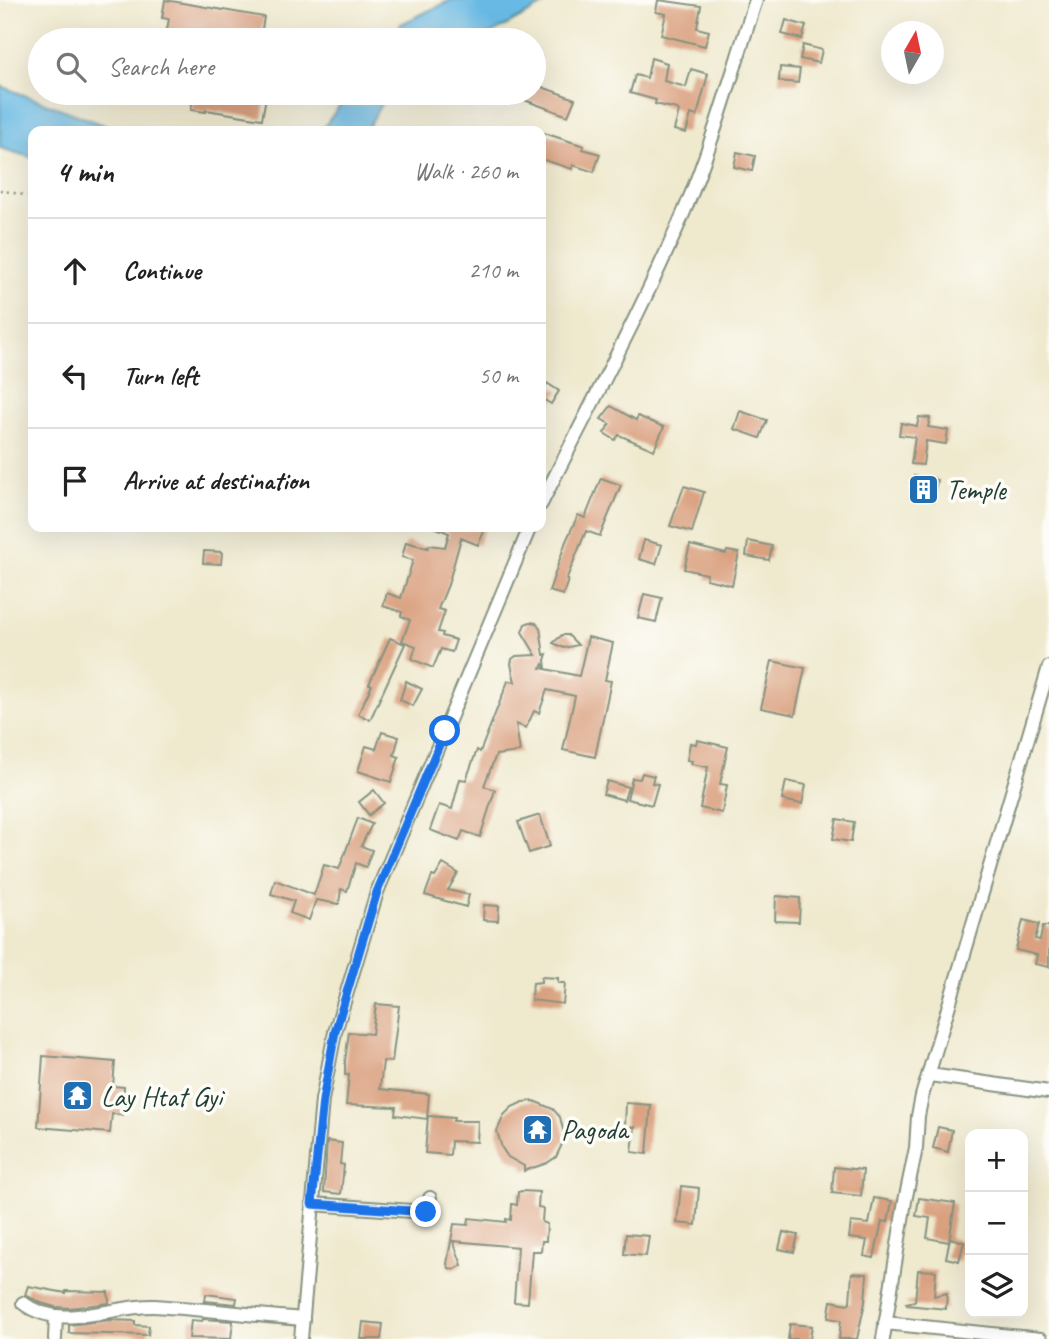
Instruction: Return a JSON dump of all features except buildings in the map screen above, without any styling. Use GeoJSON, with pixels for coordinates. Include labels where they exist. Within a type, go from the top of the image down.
{"type":"FeatureCollection","features":[{"type":"Feature","properties":{"kind":"street"},"geometry":{"type":"LineString","coordinates":[[546,494],[649,292],[687,204],[725,99],[756,0]]}},
{"type":"Feature","properties":{"kind":"street"},"geometry":{"type":"LineString","coordinates":[[301,1339],[323,1100],[335,1032],[377,892],[528,532]]}},
{"type":"Feature","properties":{"kind":"street"},"geometry":{"type":"LineString","coordinates":[[883,1339],[916,1148],[918,1116],[1049,667]]}},
{"type":"Feature","properties":{"kind":"street"},"geometry":{"type":"LineString","coordinates":[[930,1074],[1049,1091]]}},
{"type":"Feature","properties":{"kind":"street"},"geometry":{"type":"LineString","coordinates":[[312,1204],[426,1212],[430,1198]]}},
{"type":"Feature","properties":{"kind":"street"},"geometry":{"type":"LineString","coordinates":[[23,1303],[30,1308],[57,1316],[89,1315],[150,1306],[303,1319]]}},
{"type":"Feature","properties":{"kind":"street"},"geometry":{"type":"LineString","coordinates":[[55,1339],[57,1316]]}},
{"type":"Feature","properties":{"kind":"street"},"geometry":{"type":"LineString","coordinates":[[886,1323],[1041,1339]]}},
{"type":"Feature","properties":{"kind":"path"},"geometry":{"type":"LineString","coordinates":[[0,190],[28,196]]}},
{"type":"Feature","properties":{"kind":"water"},"geometry":{"type":"Polygon","coordinates":[[[451,0],[552,0],[502,28],[398,28],[401,24],[451,0]]]}},
{"type":"Feature","properties":{"kind":"water"},"geometry":{"type":"Polygon","coordinates":[[[0,86],[28,96],[28,105],[51,105],[107,126],[28,126],[28,156],[0,148],[0,86]]]}},
{"type":"Feature","properties":{"kind":"water"},"geometry":{"type":"Polygon","coordinates":[[[340,105],[380,105],[369,126],[325,126],[340,105]]]}},
{"type":"Feature","properties":{"kind":"place","name":"Temple"},"geometry":{"type":"Point","coordinates":[923,489]}},
{"type":"Feature","properties":{"kind":"place","name":"Lay Htat Gyi"},"geometry":{"type":"Point","coordinates":[78,1096]}},
{"type":"Feature","properties":{"kind":"place","name":"Pagoda"},"geometry":{"type":"Point","coordinates":[538,1129]}},
{"type":"Feature","properties":{"kind":"route"},"geometry":{"type":"LineString","coordinates":[[426,1212],[312,1204],[323,1100],[335,1032],[377,892],[445,731]]}}]}
